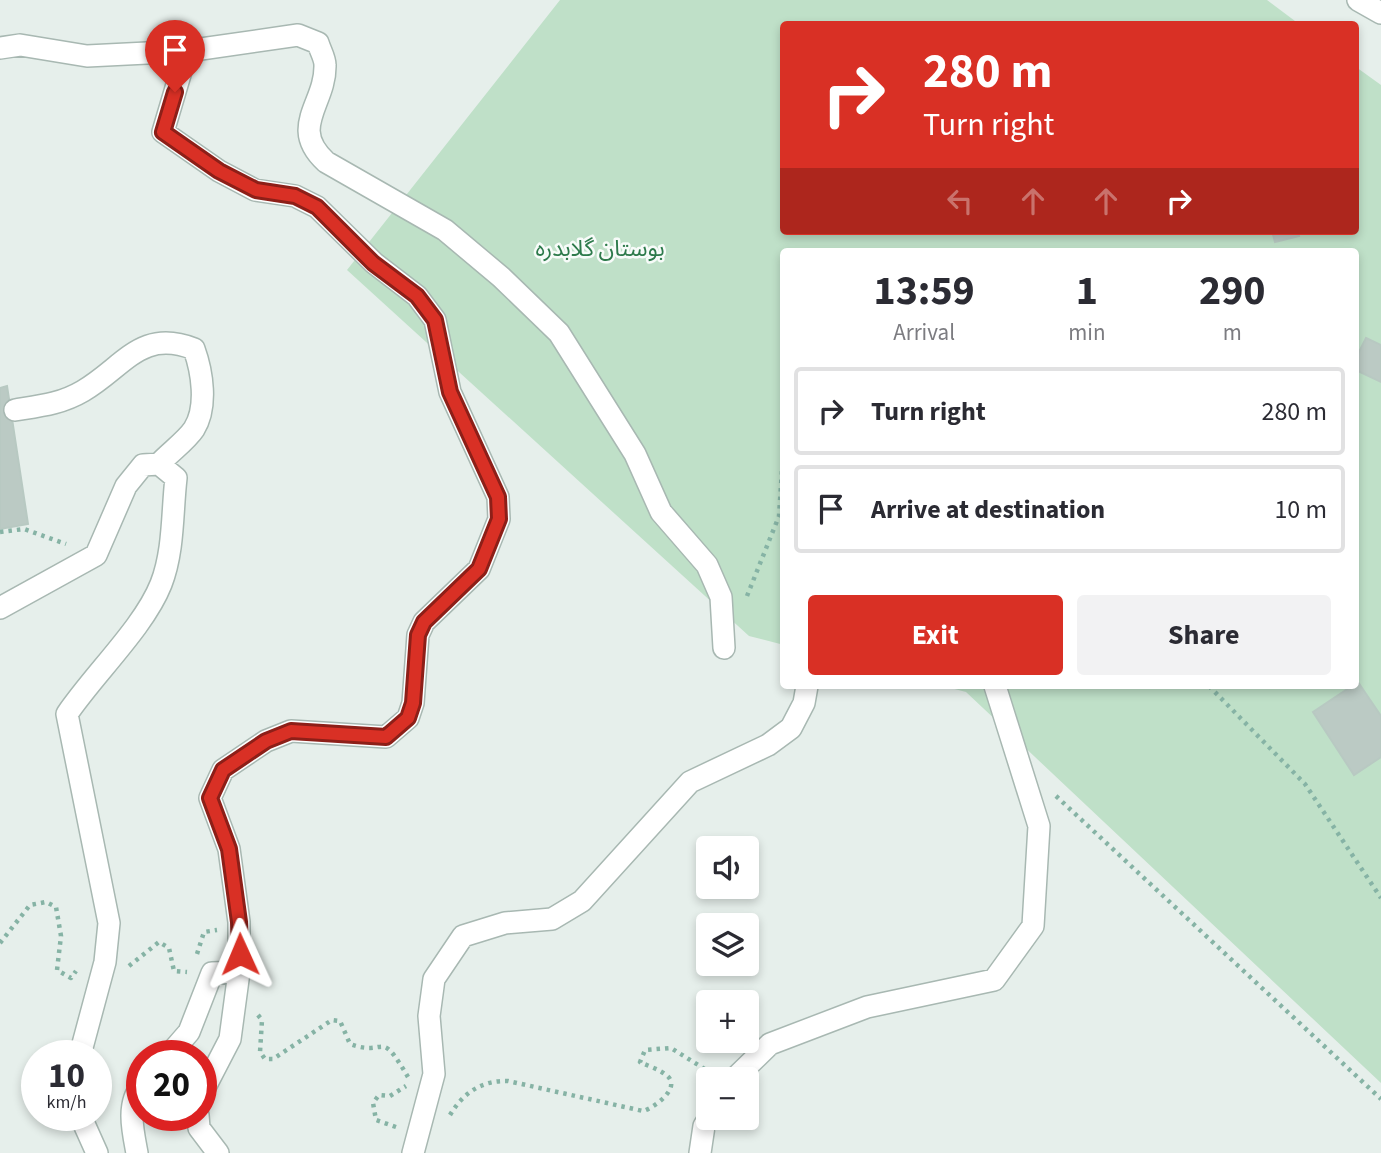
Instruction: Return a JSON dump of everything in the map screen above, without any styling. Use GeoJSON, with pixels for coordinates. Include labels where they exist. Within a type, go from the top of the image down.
{"type":"FeatureCollection","features":[{"type":"Feature","properties":{"kind":"street"},"geometry":{"type":"LineString","coordinates":[[1357,0],[1381,13]]}},
{"type":"Feature","properties":{"kind":"street"},"geometry":{"type":"LineString","coordinates":[[0,48],[20,45],[87,57],[187,51],[298,35],[318,43],[325,64],[307,136],[314,151],[326,162],[445,230],[501,277],[559,333],[635,454],[661,512],[707,565],[721,597],[725,623],[724,648]]}},
{"type":"Feature","properties":{"kind":"street"},"geometry":{"type":"LineString","coordinates":[[187,51],[163,132],[219,171],[256,190],[295,196],[317,207],[373,263],[417,296],[435,320],[450,392],[498,497],[499,519],[479,569],[424,622],[418,635],[413,703],[408,718],[386,737],[291,731],[266,741],[223,770],[210,798],[229,849],[240,936],[236,1013],[230,1040],[217,1065]]}},
{"type":"Feature","properties":{"kind":"street"},"geometry":{"type":"LineString","coordinates":[[0,608],[96,555],[126,486],[143,465],[159,464],[194,428],[202,397],[201,368],[194,349],[177,342],[153,343],[130,355],[83,391],[54,405],[15,410]]}},
{"type":"Feature","properties":{"kind":"street"},"geometry":{"type":"LineString","coordinates":[[84,1040],[105,962],[109,923],[67,714],[146,611],[160,584],[167,562],[176,478],[159,464]]}},
{"type":"Feature","properties":{"kind":"street"},"geometry":{"type":"LineString","coordinates":[[413,1153],[434,1074],[429,1016],[434,979],[463,936],[505,923],[552,919],[582,901],[690,782],[768,745],[791,728],[804,703],[806,689]]}},
{"type":"Feature","properties":{"kind":"street"},"geometry":{"type":"LineString","coordinates":[[746,1067],[770,1044],[867,1007],[994,981],[1033,926],[1039,826],[996,689]]}},
{"type":"Feature","properties":{"kind":"street"},"geometry":{"type":"LineString","coordinates":[[182,1040],[189,1032],[212,973],[239,972]]}},
{"type":"Feature","properties":{"kind":"street"},"geometry":{"type":"LineString","coordinates":[[700,1153],[703,1130]]}},
{"type":"Feature","properties":{"kind":"street"},"geometry":{"type":"LineString","coordinates":[[87,1131],[97,1153]]}},
{"type":"Feature","properties":{"kind":"street"},"geometry":{"type":"LineString","coordinates":[[133,1131],[137,1153]]}},
{"type":"Feature","properties":{"kind":"street"},"geometry":{"type":"LineString","coordinates":[[201,1131],[218,1153]]}},
{"type":"Feature","properties":{"kind":"path"},"geometry":{"type":"LineString","coordinates":[[725,623],[738,617],[779,516],[780,501]]}},
{"type":"Feature","properties":{"kind":"path"},"geometry":{"type":"LineString","coordinates":[[0,532],[24,529],[96,555]]}},
{"type":"Feature","properties":{"kind":"path"},"geometry":{"type":"LineString","coordinates":[[1212,689],[1305,784],[1381,898]]}},
{"type":"Feature","properties":{"kind":"path"},"geometry":{"type":"LineString","coordinates":[[1051,791],[1381,1099]]}},
{"type":"Feature","properties":{"kind":"path"},"geometry":{"type":"LineString","coordinates":[[0,943],[30,905],[46,902],[56,907],[61,936],[57,970],[71,978],[80,957],[130,967],[159,942],[169,948],[174,971],[192,971],[204,932],[213,929],[240,936]]}},
{"type":"Feature","properties":{"kind":"path"},"geometry":{"type":"LineString","coordinates":[[236,1013],[259,1015],[262,1020],[260,1052],[265,1059],[273,1059],[332,1020],[340,1021],[350,1044],[359,1047],[383,1045],[392,1049],[411,1082],[399,1093],[379,1095],[373,1103],[376,1120],[384,1125],[418,1131],[439,1133],[457,1104],[476,1087],[491,1080],[508,1081],[643,1111],[656,1107],[668,1093],[671,1081],[668,1076],[640,1062],[646,1049],[671,1048],[701,1067]]}},
{"type":"Feature","properties":{"kind":"green space","name":"بوستان گلابدره"},"geometry":{"type":"Polygon","coordinates":[[[560,0],[1267,0],[1295,21],[780,21],[780,235],[1359,235],[1359,69],[1381,85],[1381,1083],[966,692],[954,689],[1359,689],[1359,248],[780,248],[780,644],[749,636],[347,270],[560,0]]]}},
{"type":"Feature","properties":{"kind":"building"},"geometry":{"type":"Polygon","coordinates":[[[1273,235],[1299,236],[1275,242],[1273,235]]]}},
{"type":"Feature","properties":{"kind":"building"},"geometry":{"type":"Polygon","coordinates":[[[1366,338],[1381,345],[1381,382],[1359,371],[1359,352],[1366,338]]]}},
{"type":"Feature","properties":{"kind":"building"},"geometry":{"type":"Polygon","coordinates":[[[7,386],[28,524],[0,529],[0,388],[7,386]]]}},
{"type":"Feature","properties":{"kind":"building"},"geometry":{"type":"Polygon","coordinates":[[[1359,683],[1381,716],[1381,757],[1354,775],[1313,712],[1348,689],[1359,689],[1359,683]]]}},
{"type":"Feature","properties":{"kind":"route"},"geometry":{"type":"LineString","coordinates":[[175,92],[163,132],[219,171],[256,190],[295,196],[317,207],[373,263],[417,296],[435,320],[450,392],[498,497],[499,519],[479,569],[424,622],[418,635],[413,703],[408,718],[386,737],[291,731],[266,741],[223,770],[210,798],[213,814],[229,849],[239,922],[240,954]]}}]}
